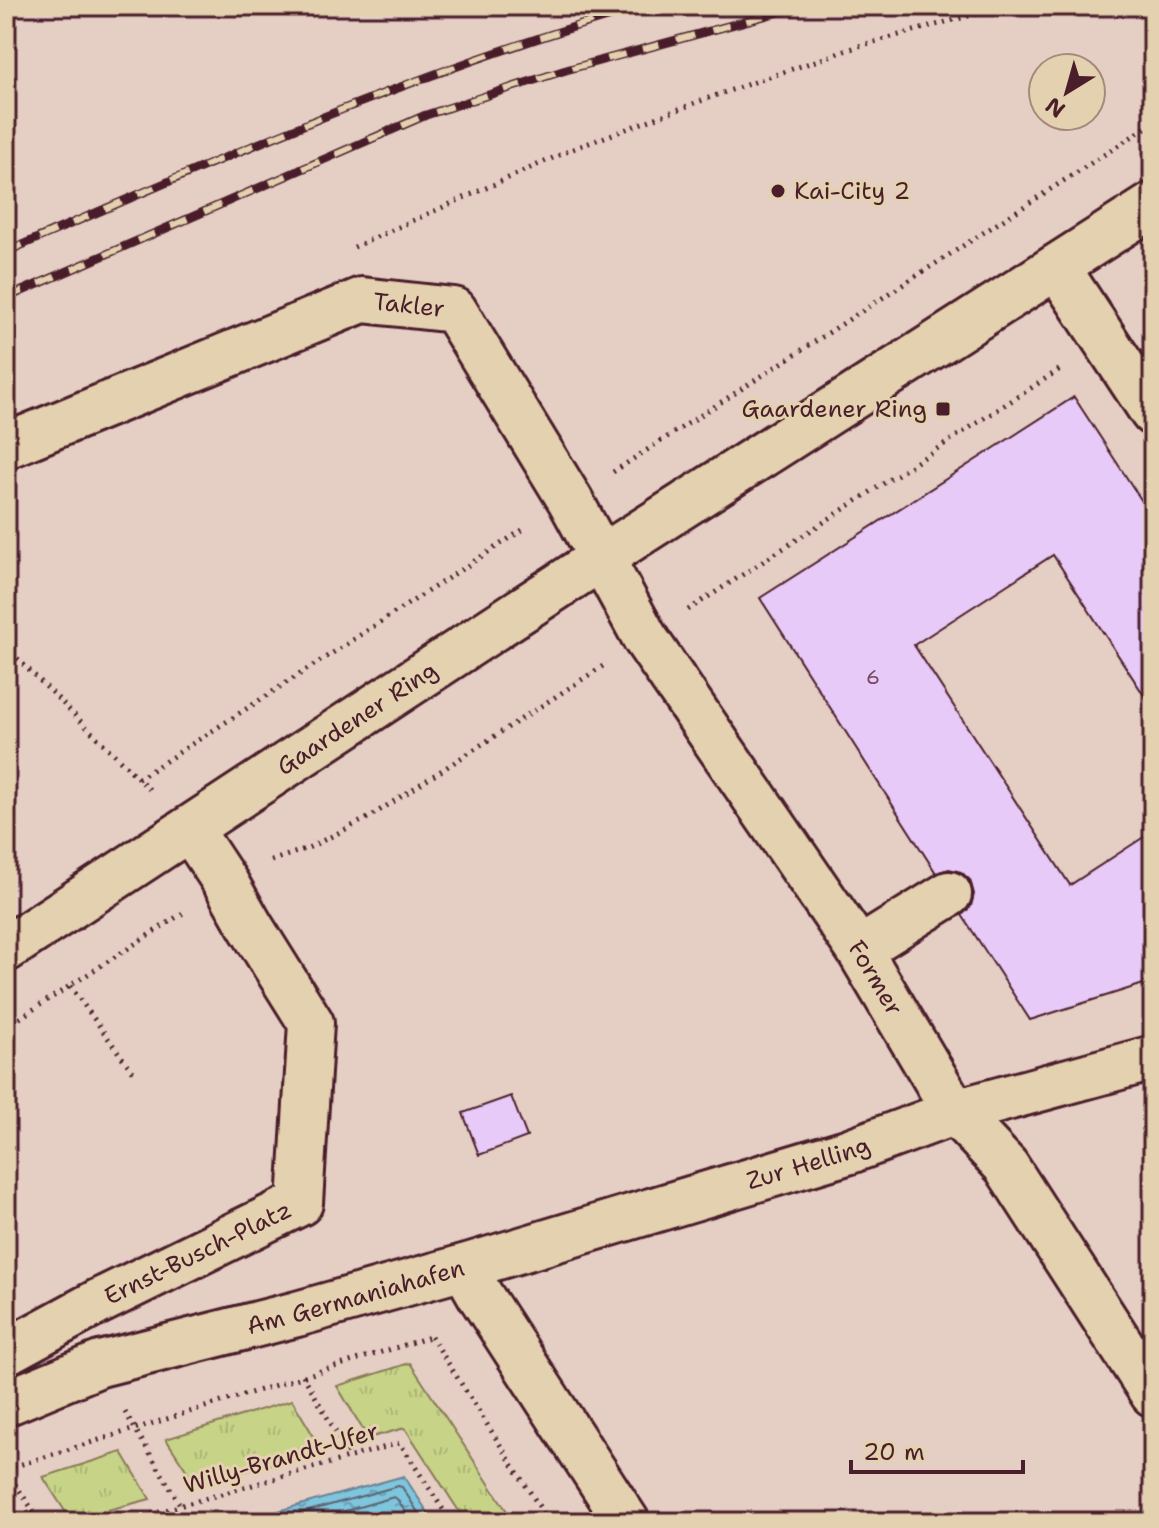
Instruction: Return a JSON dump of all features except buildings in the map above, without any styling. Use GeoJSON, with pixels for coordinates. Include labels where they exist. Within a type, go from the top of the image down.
{"type":"FeatureCollection","features":[{"type":"Feature","properties":{"kind":"street","name":"Gaardener Ring"},"geometry":{"type":"LineString","coordinates":[[6,949],[601,558],[1153,205]]}},
{"type":"Feature","properties":{"kind":"street"},"geometry":{"type":"LineString","coordinates":[[1057,267],[1153,413]]}},
{"type":"Feature","properties":{"kind":"street","name":"Takler"},"geometry":{"type":"LineString","coordinates":[[6,446],[362,300],[454,310],[570,500],[601,558]]}},
{"type":"Feature","properties":{"kind":"street","name":"Former"},"geometry":{"type":"LineString","coordinates":[[601,558],[645,638],[859,950],[955,1112],[1006,1166],[1153,1394]]}},
{"type":"Feature","properties":{"kind":"street"},"geometry":{"type":"LineString","coordinates":[[190,829],[227,885]]}},
{"type":"Feature","properties":{"kind":"street","name":"Ernst-Busch-Platz"},"geometry":{"type":"LineString","coordinates":[[6,1352],[98,1302],[300,1203],[311,1023],[227,885]]}},
{"type":"Feature","properties":{"kind":"street"},"geometry":{"type":"LineString","coordinates":[[859,950],[949,894]]}},
{"type":"Feature","properties":{"kind":"street","name":"Zur Helling"},"geometry":{"type":"LineString","coordinates":[[464,1267],[847,1152],[955,1112],[1153,1058]]}},
{"type":"Feature","properties":{"kind":"street","name":"Am Germaniahafen"},"geometry":{"type":"LineString","coordinates":[[6,1403],[100,1364],[297,1314],[464,1267],[627,1522]]}},
{"type":"Feature","properties":{"kind":"path"},"geometry":{"type":"LineString","coordinates":[[353,247],[573,149],[714,96],[859,46],[1005,6]]}},
{"type":"Feature","properties":{"kind":"path"},"geometry":{"type":"LineString","coordinates":[[138,779],[1153,123]]}},
{"type":"Feature","properties":{"kind":"path"},"geometry":{"type":"LineString","coordinates":[[6,1027],[227,885],[267,863],[308,848],[368,818],[1105,340]]}},
{"type":"Feature","properties":{"kind":"path"},"geometry":{"type":"LineString","coordinates":[[6,647],[190,829]]}},
{"type":"Feature","properties":{"kind":"path"},"geometry":{"type":"LineString","coordinates":[[70,986],[135,1075]]}},
{"type":"Feature","properties":{"kind":"path","name":"Am Germaniahafen"},"geometry":{"type":"LineString","coordinates":[[41,1522],[6,1470],[430,1337]]}},
{"type":"Feature","properties":{"kind":"path"},"geometry":{"type":"LineString","coordinates":[[303,1376],[351,1457]]}},
{"type":"Feature","properties":{"kind":"path"},"geometry":{"type":"LineString","coordinates":[[134,1429],[181,1506]]}},
{"type":"Feature","properties":{"kind":"path","name":"Willy-Brandt-Ufer"},"geometry":{"type":"LineString","coordinates":[[131,1522],[400,1443],[451,1522]]}},
{"type":"Feature","properties":{"kind":"green space"},"geometry":{"type":"Polygon","coordinates":[[[410,1363],[514,1522],[466,1522],[405,1428],[368,1438],[337,1386],[410,1363]]]}},
{"type":"Feature","properties":{"kind":"green space"},"geometry":{"type":"Polygon","coordinates":[[[292,1400],[322,1450],[196,1485],[166,1439],[292,1400]]]}},
{"type":"Feature","properties":{"kind":"green space"},"geometry":{"type":"Polygon","coordinates":[[[122,1452],[150,1499],[108,1510],[115,1522],[72,1522],[43,1477],[122,1452]]]}},
{"type":"Feature","properties":{"kind":"water"},"geometry":{"type":"Polygon","coordinates":[[[404,1476],[434,1522],[239,1522],[404,1476]]]}},
{"type":"Feature","properties":{"kind":"railway"},"geometry":{"type":"LineString","coordinates":[[6,252],[242,150],[401,87],[563,30],[645,6]]}},
{"type":"Feature","properties":{"kind":"railway"},"geometry":{"type":"LineString","coordinates":[[6,298],[426,115],[566,70],[801,6]]}},
{"type":"Feature","properties":{"kind":"place","name":"Kai-City 2"},"geometry":{"type":"Point","coordinates":[778,191]}},
{"type":"Feature","properties":{"kind":"place","name":"Gaardener Ring"},"geometry":{"type":"Point","coordinates":[943,409]}}]}
